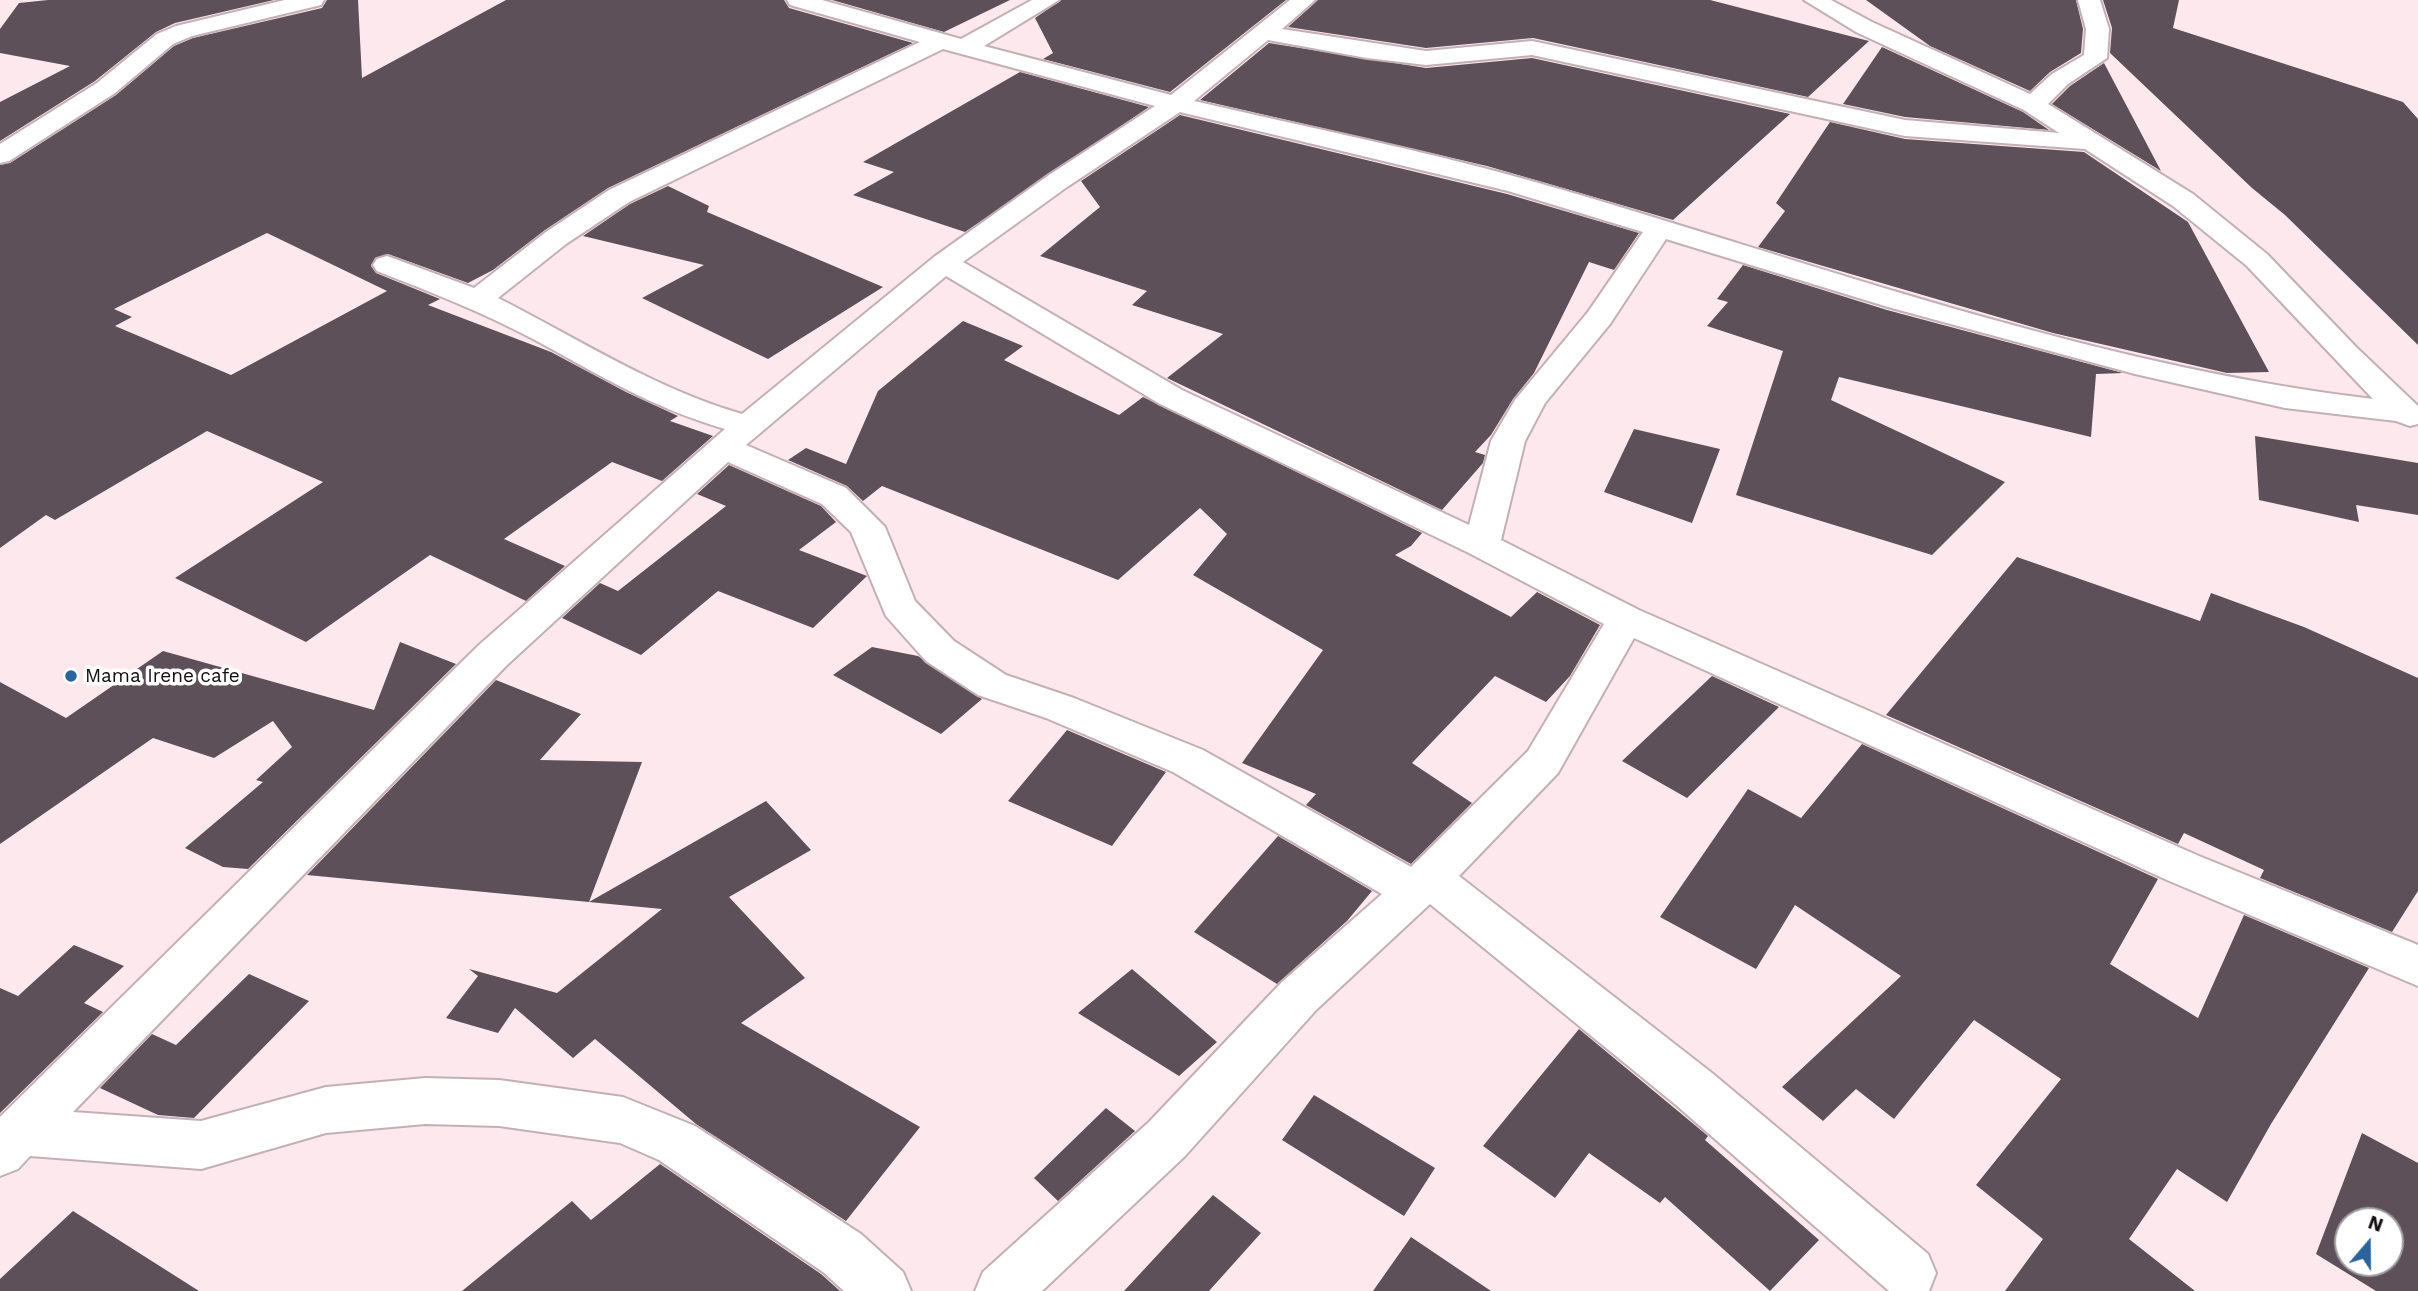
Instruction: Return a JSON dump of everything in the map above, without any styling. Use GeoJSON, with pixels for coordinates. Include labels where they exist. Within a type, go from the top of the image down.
{"type":"FeatureCollection","features":[{"type":"Feature","properties":{"kind":"street"},"geometry":{"type":"LineString","coordinates":[[0,155],[106,88],[165,39],[184,31],[313,0]]}},
{"type":"Feature","properties":{"kind":"street"},"geometry":{"type":"LineString","coordinates":[[798,0],[950,45],[1175,104],[1516,185],[1899,300],[2135,365],[2285,398],[2411,417]]}},
{"type":"Feature","properties":{"kind":"street"},"geometry":{"type":"LineString","coordinates":[[478,300],[556,238],[619,196],[1048,0]]}},
{"type":"Feature","properties":{"kind":"street"},"geometry":{"type":"LineString","coordinates":[[10,1142],[493,654],[736,437],[944,263],[1058,181],[1175,104],[1304,0]]}},
{"type":"Feature","properties":{"kind":"street"},"geometry":{"type":"LineString","coordinates":[[1815,0],[1864,27],[2033,105],[2183,200],[2257,260],[2344,354],[2411,417]]}},
{"type":"Feature","properties":{"kind":"street"},"geometry":{"type":"LineString","coordinates":[[2033,105],[2060,79],[2095,58],[2099,40],[2089,0]]}},
{"type":"Feature","properties":{"kind":"street"},"geometry":{"type":"LineString","coordinates":[[1265,33],[1424,58],[1459,57],[1507,46],[1532,48],[1905,128],[1993,137],[2091,142]]}},
{"type":"Feature","properties":{"kind":"street"},"geometry":{"type":"LineString","coordinates":[[1482,545],[1508,441],[1531,400],[1599,318],[1660,228]]}},
{"type":"Feature","properties":{"kind":"street"},"geometry":{"type":"LineString","coordinates":[[944,263],[1171,397],[1482,545],[1626,619],[2183,868],[2418,966]]}},
{"type":"Feature","properties":{"kind":"street"},"geometry":{"type":"LineString","coordinates":[[387,265],[478,300],[642,388],[690,409],[834,496],[867,527],[899,607],[940,651],[992,685],[1060,708],[1188,761],[1422,885],[1694,1089],[1909,1273]]}},
{"type":"Feature","properties":{"kind":"street"},"geometry":{"type":"LineString","coordinates":[[1002,1291],[1167,1139],[1299,996],[1422,885],[1543,762],[1626,619]]}},
{"type":"Feature","properties":{"kind":"street"},"geometry":{"type":"LineString","coordinates":[[10,1142],[201,1145],[326,1110],[425,1101],[499,1103],[622,1120],[677,1143],[842,1253],[884,1291]]}},
{"type":"Feature","properties":{"kind":"building"},"geometry":{"type":"Polygon","coordinates":[[[48,0],[274,0],[175,23],[156,32],[95,81],[0,141],[0,102],[70,66],[0,53],[0,29],[19,3],[48,0]]]}},
{"type":"Feature","properties":{"kind":"building"},"geometry":{"type":"Polygon","coordinates":[[[327,0],[358,0],[362,78],[506,0],[784,0],[789,8],[913,43],[608,188],[545,230],[493,270],[468,283],[388,254],[375,258],[371,266],[376,273],[440,299],[428,305],[551,352],[678,416],[670,421],[713,436],[662,481],[612,462],[504,539],[565,566],[526,601],[430,555],[306,642],[175,578],[323,482],[207,431],[55,520],[46,515],[0,548],[0,165],[10,163],[116,95],[174,46],[193,38],[322,8],[327,0]],[[267,233],[114,309],[132,317],[115,326],[231,375],[387,291],[267,233]]]}},
{"type":"Feature","properties":{"kind":"building"},"geometry":{"type":"Polygon","coordinates":[[[832,0],[1010,0],[944,32],[832,0]]]}},
{"type":"Feature","properties":{"kind":"building"},"geometry":{"type":"Polygon","coordinates":[[[1061,0],[1286,0],[1170,92],[1043,59],[1053,53],[1035,18],[1061,0]]]}},
{"type":"Feature","properties":{"kind":"building"},"geometry":{"type":"Polygon","coordinates":[[[1318,0],[1710,0],[1869,41],[1808,97],[1533,38],[1426,48],[1288,27],[1318,0]]]}},
{"type":"Feature","properties":{"kind":"building"},"geometry":{"type":"Polygon","coordinates":[[[1866,0],[2076,0],[2083,29],[2081,53],[2050,72],[2030,91],[1930,46],[1866,0]]]}},
{"type":"Feature","properties":{"kind":"building"},"geometry":{"type":"Polygon","coordinates":[[[2103,0],[2179,0],[2173,28],[2403,102],[2418,119],[2418,345],[2285,215],[2252,188],[2110,53],[2112,28],[2103,0]]]}},
{"type":"Feature","properties":{"kind":"building"},"geometry":{"type":"Polygon","coordinates":[[[1269,43],[1426,68],[1532,58],[1790,114],[1673,220],[1487,166],[1200,100],[1269,43]]]}},
{"type":"Feature","properties":{"kind":"building"},"geometry":{"type":"Polygon","coordinates":[[[1882,47],[2023,112],[2049,130],[1905,117],[1843,104],[1882,47]]]}},
{"type":"Feature","properties":{"kind":"building"},"geometry":{"type":"Polygon","coordinates":[[[2104,63],[2161,171],[2052,104],[2070,86],[2104,63]]]}},
{"type":"Feature","properties":{"kind":"building"},"geometry":{"type":"Polygon","coordinates":[[[1020,72],[1149,107],[965,232],[853,195],[894,172],[863,162],[1020,72]]]}},
{"type":"Feature","properties":{"kind":"building"},"geometry":{"type":"Polygon","coordinates":[[[1180,115],[1507,194],[1639,233],[1614,270],[1589,262],[1534,373],[1513,399],[1491,435],[1475,452],[1485,455],[1483,463],[1442,510],[1167,378],[1223,334],[1132,305],[1147,291],[1040,256],[1100,207],[1081,181],[1180,115]]]}},
{"type":"Feature","properties":{"kind":"building"},"geometry":{"type":"Polygon","coordinates":[[[1830,122],[1905,139],[2084,152],[2188,222],[2269,372],[2227,373],[2053,333],[1758,247],[1785,211],[1776,203],[1830,122]]]}},
{"type":"Feature","properties":{"kind":"building"},"geometry":{"type":"Polygon","coordinates":[[[668,186],[709,206],[707,212],[883,287],[768,359],[642,298],[704,265],[583,236],[630,204],[668,186]]]}},
{"type":"Feature","properties":{"kind":"building"},"geometry":{"type":"Polygon","coordinates":[[[1743,265],[1887,310],[2123,373],[2096,374],[2091,437],[1839,377],[1831,400],[2005,482],[1932,555],[1736,495],[1783,351],[1707,326],[1728,302],[1717,299],[1743,265]]]}},
{"type":"Feature","properties":{"kind":"building"},"geometry":{"type":"Polygon","coordinates":[[[963,321],[1023,346],[1004,360],[1119,415],[1143,397],[1422,533],[1411,546],[1395,555],[1511,617],[1537,592],[1600,625],[1570,676],[1546,702],[1495,676],[1412,763],[1472,803],[1411,864],[1306,805],[1316,794],[1242,763],[1323,650],[1193,575],[1227,534],[1200,508],[1118,580],[882,486],[863,501],[847,486],[788,460],[806,448],[846,464],[878,391],[963,321]]]}},
{"type":"Feature","properties":{"kind":"building"},"geometry":{"type":"Polygon","coordinates":[[[1634,429],[1720,449],[1692,523],[1604,492],[1634,429]]]}},
{"type":"Feature","properties":{"kind":"building"},"geometry":{"type":"Polygon","coordinates":[[[2255,436],[2418,463],[2418,515],[2356,505],[2359,522],[2259,500],[2255,436]]]}},
{"type":"Feature","properties":{"kind":"building"},"geometry":{"type":"Polygon","coordinates":[[[729,465],[821,506],[836,522],[799,550],[867,576],[813,628],[718,591],[641,655],[562,618],[600,583],[618,591],[726,506],[697,494],[729,465]]]}},
{"type":"Feature","properties":{"kind":"building"},"geometry":{"type":"Polygon","coordinates":[[[2017,557],[2200,621],[2211,593],[2304,627],[2418,678],[2418,891],[2392,932],[2260,878],[2264,870],[2184,833],[2178,844],[1886,715],[2017,557]]]}},
{"type":"Feature","properties":{"kind":"building"},"geometry":{"type":"Polygon","coordinates":[[[400,642],[456,664],[248,869],[223,867],[185,848],[263,782],[256,780],[292,747],[273,721],[214,758],[153,738],[0,844],[0,682],[66,718],[163,651],[374,710],[400,642]]]}},
{"type":"Feature","properties":{"kind":"building"},"geometry":{"type":"Polygon","coordinates":[[[872,647],[918,656],[982,699],[941,734],[833,675],[872,647]]]}},
{"type":"Feature","properties":{"kind":"building"},"geometry":{"type":"Polygon","coordinates":[[[1712,676],[1779,707],[1687,798],[1622,761],[1712,676]]]}},
{"type":"Feature","properties":{"kind":"building"},"geometry":{"type":"Polygon","coordinates":[[[496,680],[581,714],[540,760],[642,762],[589,902],[766,801],[811,850],[729,897],[805,978],[741,1023],[920,1127],[846,1221],[696,1124],[595,1039],[573,1058],[515,1008],[498,1033],[446,1018],[478,976],[469,969],[557,993],[662,909],[307,875],[496,680]]]}},
{"type":"Feature","properties":{"kind":"building"},"geometry":{"type":"Polygon","coordinates":[[[1067,730],[1166,772],[1112,846],[1008,801],[1067,730]]]}},
{"type":"Feature","properties":{"kind":"building"},"geometry":{"type":"Polygon","coordinates":[[[1862,744],[2158,879],[2110,964],[2198,1018],[2244,915],[2369,968],[2271,1124],[2227,1202],[2177,1169],[2129,1239],[2195,1291],[2005,1291],[2043,1239],[1976,1185],[2061,1079],[1974,1020],[1894,1119],[1856,1089],[1823,1121],[1782,1087],[1901,976],[1795,905],[1756,969],[1660,917],[1748,789],[1801,818],[1862,744]]]}},
{"type":"Feature","properties":{"kind":"building"},"geometry":{"type":"Polygon","coordinates":[[[1278,836],[1372,891],[1347,921],[1277,984],[1194,932],[1278,836]]]}},
{"type":"Feature","properties":{"kind":"building"},"geometry":{"type":"Polygon","coordinates":[[[74,945],[124,966],[84,1003],[103,1012],[0,1113],[0,988],[18,996],[74,945]]]}},
{"type":"Feature","properties":{"kind":"building"},"geometry":{"type":"Polygon","coordinates":[[[1132,969],[1217,1042],[1179,1076],[1078,1013],[1132,969]]]}},
{"type":"Feature","properties":{"kind":"building"},"geometry":{"type":"Polygon","coordinates":[[[249,974],[309,1001],[194,1118],[158,1115],[100,1088],[152,1034],[176,1045],[249,974]]]}},
{"type":"Feature","properties":{"kind":"building"},"geometry":{"type":"Polygon","coordinates":[[[1579,1029],[1708,1136],[1705,1140],[1819,1240],[1770,1291],[1665,1197],[1660,1203],[1589,1153],[1555,1198],[1483,1146],[1579,1029]]]}},
{"type":"Feature","properties":{"kind":"building"},"geometry":{"type":"Polygon","coordinates":[[[1314,1095],[1435,1168],[1404,1216],[1282,1140],[1314,1095]]]}},
{"type":"Feature","properties":{"kind":"building"},"geometry":{"type":"Polygon","coordinates":[[[1106,1108],[1135,1131],[1058,1201],[1034,1178],[1106,1108]]]}},
{"type":"Feature","properties":{"kind":"building"},"geometry":{"type":"Polygon","coordinates":[[[2362,1133],[2418,1163],[2418,1291],[2376,1291],[2353,1277],[2404,1277],[2404,1207],[2334,1207],[2334,1265],[2316,1254],[2362,1133]]]}},
{"type":"Feature","properties":{"kind":"building"},"geometry":{"type":"Polygon","coordinates":[[[660,1164],[821,1274],[840,1291],[462,1291],[572,1201],[591,1220],[660,1164]]]}},
{"type":"Feature","properties":{"kind":"building"},"geometry":{"type":"Polygon","coordinates":[[[1213,1195],[1261,1233],[1209,1291],[1124,1291],[1213,1195]]]}},
{"type":"Feature","properties":{"kind":"building"},"geometry":{"type":"Polygon","coordinates":[[[73,1211],[199,1291],[0,1291],[0,1279],[73,1211]]]}},
{"type":"Feature","properties":{"kind":"building"},"geometry":{"type":"Polygon","coordinates":[[[1411,1237],[1491,1291],[1373,1291],[1411,1237]]]}},
{"type":"Feature","properties":{"kind":"place","name":"Mama Irene cafe"},"geometry":{"type":"Point","coordinates":[71,676]}}]}
